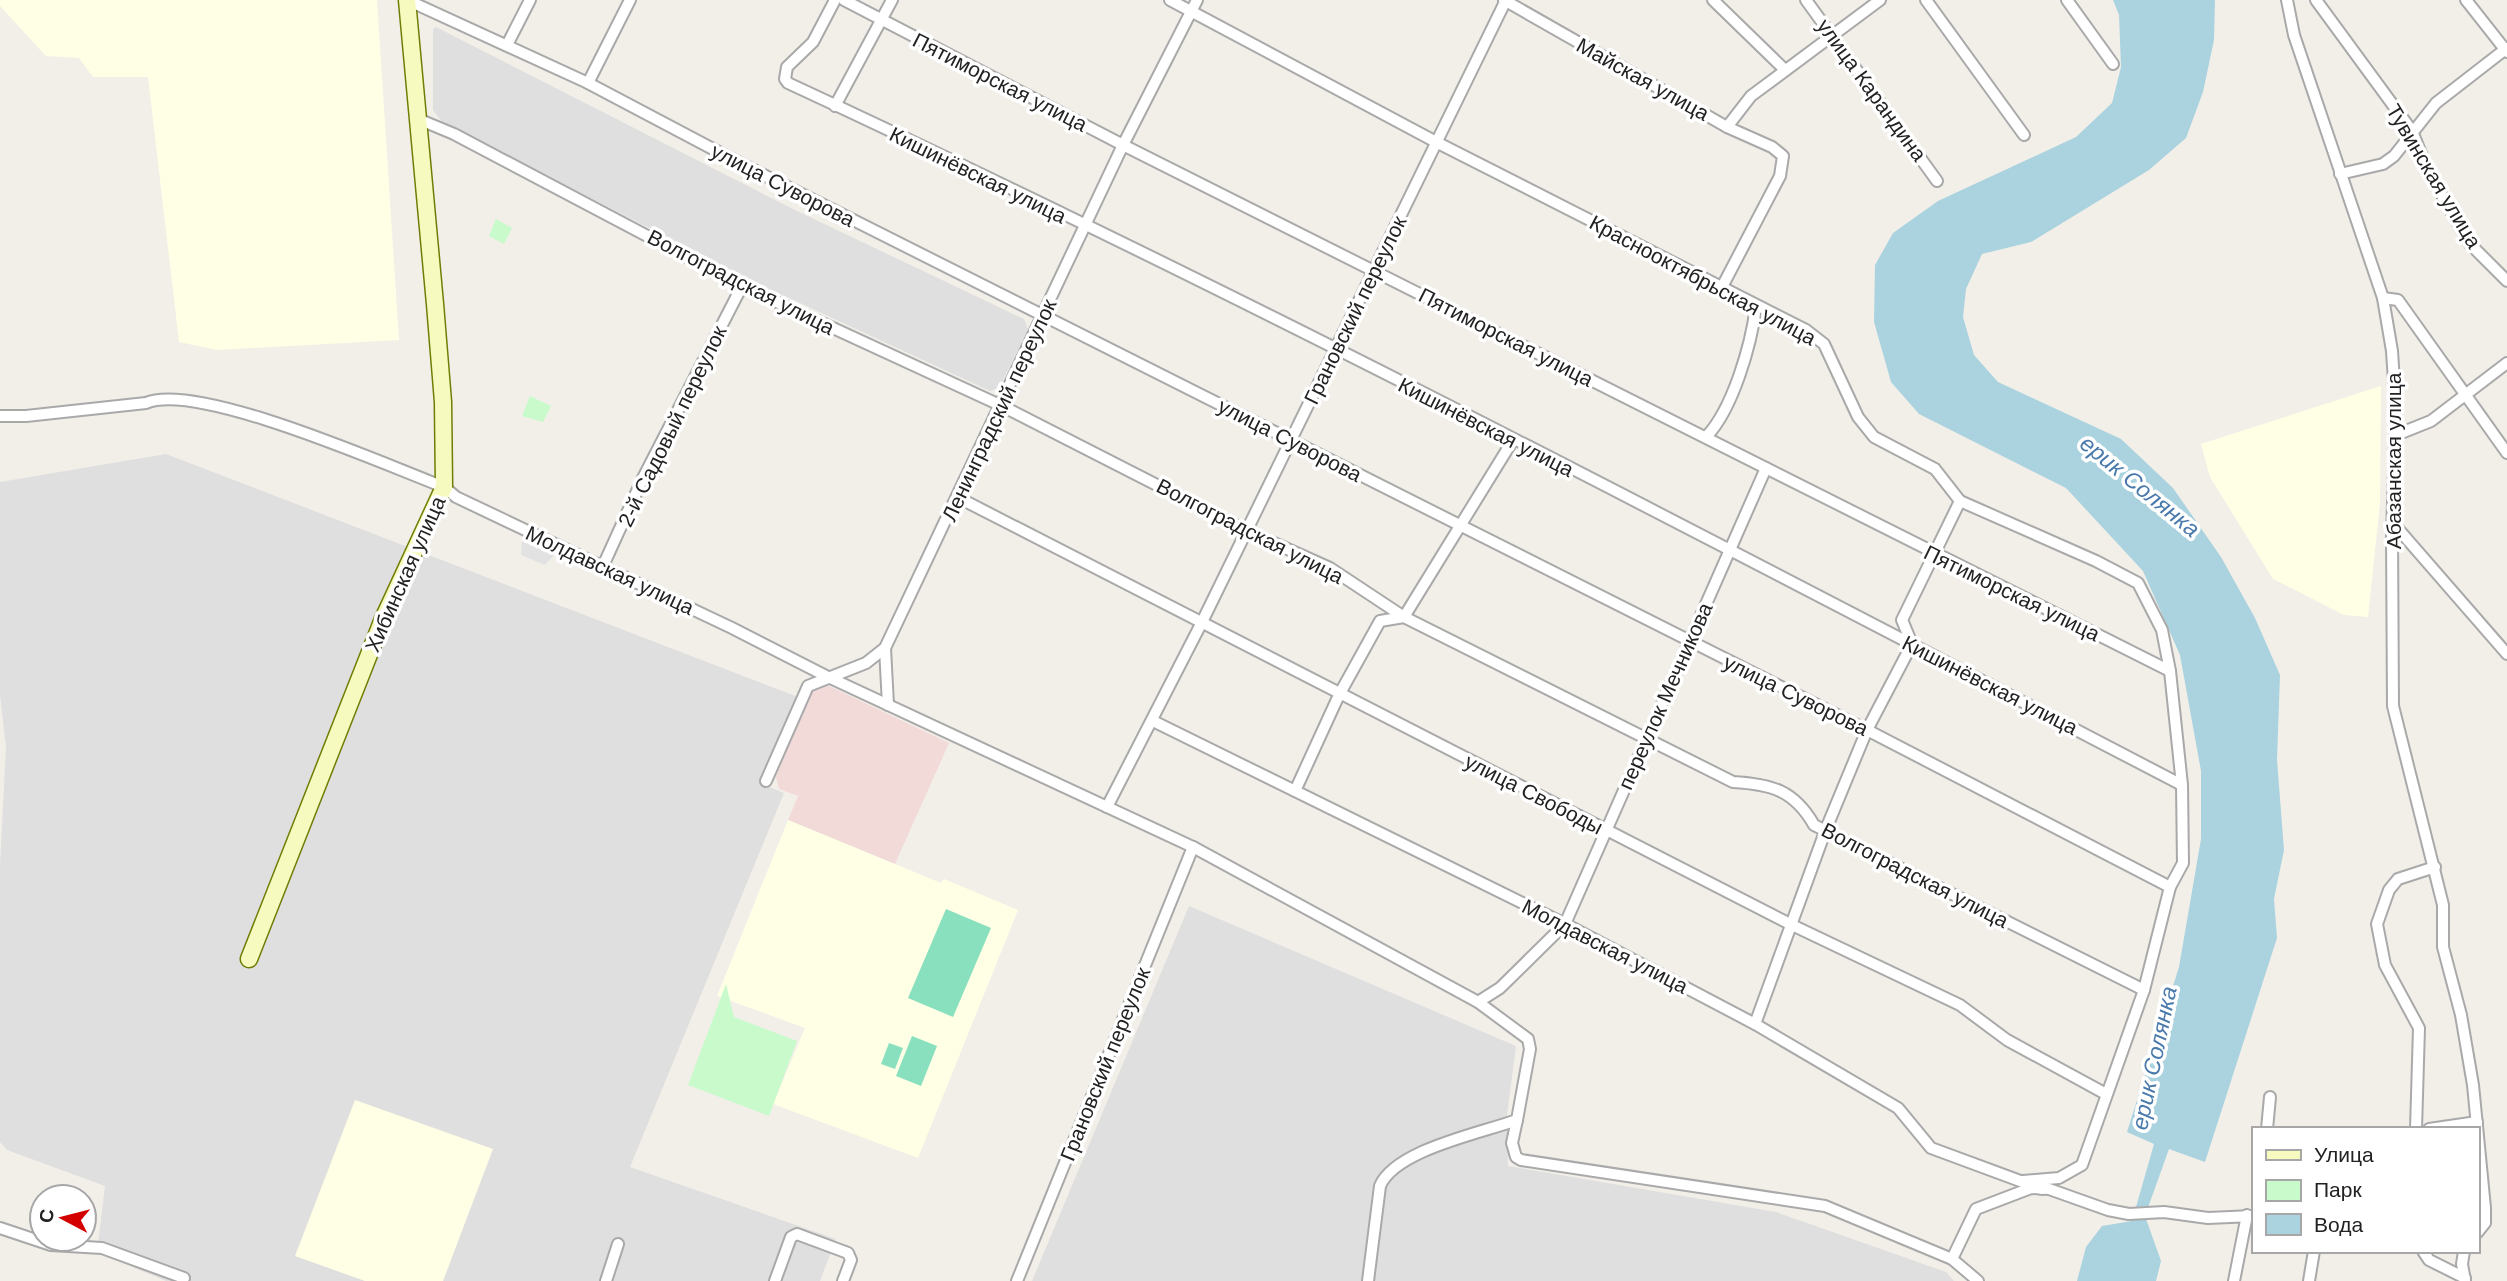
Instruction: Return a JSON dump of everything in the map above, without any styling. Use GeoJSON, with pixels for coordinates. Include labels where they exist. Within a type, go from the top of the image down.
{"type":"FeatureCollection","features":[{"type":"Feature","properties":{"kind":"street","name":"улица Суворова"},"geometry":{"type":"LineString","coordinates":[[407,0],[588,82],[1043,316],[1867,730],[2170,887]]}},
{"type":"Feature","properties":{"kind":"street","name":"Хибинская улица"},"geometry":{"type":"LineString","coordinates":[[248,959],[383,619],[444,487],[443,402],[407,0]]}},
{"type":"Feature","properties":{"kind":"street"},"geometry":{"type":"LineString","coordinates":[[507,45],[530,0]]}},
{"type":"Feature","properties":{"kind":"street"},"geometry":{"type":"LineString","coordinates":[[588,82],[630,0]]}},
{"type":"Feature","properties":{"kind":"street","name":"Кишинёвская улица"},"geometry":{"type":"LineString","coordinates":[[835,0],[813,42],[787,67],[785,79],[1513,440],[2182,785]]}},
{"type":"Feature","properties":{"kind":"street","name":"Пятиморская улица"},"geometry":{"type":"LineString","coordinates":[[844,0],[1123,145],[2170,671]]}},
{"type":"Feature","properties":{"kind":"street"},"geometry":{"type":"LineString","coordinates":[[835,106],[892,0]]}},
{"type":"Feature","properties":{"kind":"street","name":"Краснооктябрьская улица"},"geometry":{"type":"LineString","coordinates":[[1170,0],[1194,5],[1438,143],[1818,337],[1824,344],[1865,429],[1892,449],[1935,469],[1960,501],[2096,561],[2138,583],[2162,630],[2170,671],[2182,785],[2183,863],[2170,887],[2144,990],[2082,1165],[2059,1178],[2023,1181]]}},
{"type":"Feature","properties":{"kind":"street"},"geometry":{"type":"LineString","coordinates":[[1713,0],[1784,69]]}},
{"type":"Feature","properties":{"kind":"street","name":"улица Карандина"},"geometry":{"type":"LineString","coordinates":[[1806,0],[1937,181]]}},
{"type":"Feature","properties":{"kind":"street"},"geometry":{"type":"LineString","coordinates":[[1727,127],[1751,96],[1880,0]]}},
{"type":"Feature","properties":{"kind":"street"},"geometry":{"type":"LineString","coordinates":[[1926,0],[2024,135]]}},
{"type":"Feature","properties":{"kind":"street"},"geometry":{"type":"LineString","coordinates":[[2067,0],[2113,65]]}},
{"type":"Feature","properties":{"kind":"street","name":"Абазанская улица"},"geometry":{"type":"LineString","coordinates":[[2287,0],[2294,35],[2383,298],[2392,351],[2396,435],[2392,706],[2431,849],[2443,905],[2443,947],[2462,1014],[2478,1127]]}},
{"type":"Feature","properties":{"kind":"street","name":"Тувинская улица"},"geometry":{"type":"LineString","coordinates":[[2316,0],[2412,131],[2428,172],[2470,244],[2507,281]]}},
{"type":"Feature","properties":{"kind":"street"},"geometry":{"type":"LineString","coordinates":[[2340,174],[2383,164],[2394,156],[2436,103],[2506,50],[2466,0]]}},
{"type":"Feature","properties":{"kind":"street","name":"Майская улица"},"geometry":{"type":"LineString","coordinates":[[1505,1],[1727,127],[1772,147],[1783,156],[1780,176],[1722,288]]}},
{"type":"Feature","properties":{"kind":"street","name":"Грановский переулок"},"geometry":{"type":"LineString","coordinates":[[1107,807],[1202,622],[1505,1]]}},
{"type":"Feature","properties":{"kind":"street","name":"Ленинградский переулок"},"geometry":{"type":"LineString","coordinates":[[885,648],[959,498],[1123,145],[1194,5]]}},
{"type":"Feature","properties":{"kind":"street","name":"Волгоградская улица"},"geometry":{"type":"LineString","coordinates":[[418,119],[454,134],[742,286],[1002,406],[1245,530],[1330,568],[1404,617],[1733,782],[1767,784],[1802,804],[1814,825],[2144,990]]}},
{"type":"Feature","properties":{"kind":"street","name":"2-й Садовый переулок"},"geometry":{"type":"LineString","coordinates":[[603,566],[643,478],[742,286]]}},
{"type":"Feature","properties":{"kind":"street"},"geometry":{"type":"LineString","coordinates":[[2383,298],[2398,300],[2507,453]]}},
{"type":"Feature","properties":{"kind":"street"},"geometry":{"type":"LineString","coordinates":[[1706,437],[1720,418],[1752,338],[1756,307]]}},
{"type":"Feature","properties":{"kind":"street"},"geometry":{"type":"LineString","coordinates":[[2396,435],[2431,421],[2507,363]]}},
{"type":"Feature","properties":{"kind":"street","name":"Молдавская улица"},"geometry":{"type":"LineString","coordinates":[[0,416],[26,416],[146,403],[156,399],[187,398],[244,412],[444,487],[456,497],[603,566],[826,677],[1193,847],[1478,1002],[1525,1036],[1529,1044],[1517,1120]]}},
{"type":"Feature","properties":{"kind":"street"},"geometry":{"type":"LineString","coordinates":[[1295,791],[1339,695],[1380,621],[1404,617],[1513,440]]}},
{"type":"Feature","properties":{"kind":"street","name":"переулок Мечникова"},"geometry":{"type":"LineString","coordinates":[[1564,924],[1766,468]]}},
{"type":"Feature","properties":{"kind":"street","name":"улица Свободы"},"geometry":{"type":"LineString","coordinates":[[959,498],[1792,925],[1960,1005],[2007,1040],[2106,1094]]}},
{"type":"Feature","properties":{"kind":"street"},"geometry":{"type":"LineString","coordinates":[[1755,1024],[1826,829],[1867,730],[1912,645],[1902,620],[1960,501]]}},
{"type":"Feature","properties":{"kind":"street"},"geometry":{"type":"LineString","coordinates":[[2393,523],[2507,654]]}},
{"type":"Feature","properties":{"kind":"street"},"geometry":{"type":"LineString","coordinates":[[766,781],[808,685],[866,663],[885,648]]}},
{"type":"Feature","properties":{"kind":"street"},"geometry":{"type":"LineString","coordinates":[[885,648],[888,705]]}},
{"type":"Feature","properties":{"kind":"street","name":"Молдавская улица"},"geometry":{"type":"LineString","coordinates":[[1153,721],[1564,924],[1755,1024],[1898,1108],[1931,1148],[2042,1189],[2129,1214],[2164,1213],[2208,1218],[2250,1215]]}},
{"type":"Feature","properties":{"kind":"street","name":"Грановский переулок"},"geometry":{"type":"LineString","coordinates":[[1017,1281],[1193,847]]}},
{"type":"Feature","properties":{"kind":"street"},"geometry":{"type":"LineString","coordinates":[[2416,1127],[2419,1028],[2385,965],[2376,924],[2389,890],[2398,878],[2435,867]]}},
{"type":"Feature","properties":{"kind":"street"},"geometry":{"type":"LineString","coordinates":[[1478,1002],[1500,988],[1564,924]]}},
{"type":"Feature","properties":{"kind":"street"},"geometry":{"type":"LineString","coordinates":[[2267,1127],[2270,1097]]}},
{"type":"Feature","properties":{"kind":"street"},"geometry":{"type":"LineString","coordinates":[[1517,1120],[1512,1143],[1516,1157],[1521,1160],[1825,1206],[1952,1259],[1978,1281]]}},
{"type":"Feature","properties":{"kind":"street"},"geometry":{"type":"LineString","coordinates":[[1368,1281],[1380,1186],[1384,1176],[1410,1157],[1517,1120]]}},
{"type":"Feature","properties":{"kind":"street"},"geometry":{"type":"LineString","coordinates":[[2443,1127],[2477,1122]]}},
{"type":"Feature","properties":{"kind":"street","name":"Абазанская улица"},"geometry":{"type":"LineString","coordinates":[[2479,1141],[2486,1208],[2485,1223],[2479,1230]]}},
{"type":"Feature","properties":{"kind":"street"},"geometry":{"type":"LineString","coordinates":[[1952,1259],[1976,1209],[2031,1188],[2042,1189]]}},
{"type":"Feature","properties":{"kind":"street"},"geometry":{"type":"LineString","coordinates":[[2234,1281],[2250,1215]]}},
{"type":"Feature","properties":{"kind":"street"},"geometry":{"type":"LineString","coordinates":[[0,1228],[51,1245],[102,1248],[184,1278]]}},
{"type":"Feature","properties":{"kind":"street"},"geometry":{"type":"LineString","coordinates":[[775,1281],[791,1237],[797,1234],[850,1256],[843,1281]]}},
{"type":"Feature","properties":{"kind":"street"},"geometry":{"type":"LineString","coordinates":[[606,1281],[618,1244]]}},
{"type":"Feature","properties":{"kind":"street"},"geometry":{"type":"LineString","coordinates":[[2309,1281],[2314,1253]]}},
{"type":"Feature","properties":{"kind":"street"},"geometry":{"type":"LineString","coordinates":[[2424,1253],[2429,1260],[2465,1280]]}},
{"type":"Feature","properties":{"kind":"street"},"geometry":{"type":"LineString","coordinates":[[2464,1253],[2462,1264],[2465,1280]]}},
{"type":"Feature","properties":{"kind":"shaded area"},"geometry":{"type":"Polygon","coordinates":[[[0,0],[377,0],[399,340],[217,350],[179,342],[148,77],[93,77],[79,58],[46,56],[0,6],[0,0]]]}},
{"type":"Feature","properties":{"kind":"shaded area"},"geometry":{"type":"Polygon","coordinates":[[[436,27],[795,210],[1024,319],[1028,329],[999,388],[990,391],[759,284],[442,122],[433,110],[433,29],[436,27]]]}},
{"type":"Feature","properties":{"kind":"shaded area"},"geometry":{"type":"Polygon","coordinates":[[[2381,386],[2380,503],[2368,617],[2344,615],[2273,579],[2210,477],[2201,444],[2381,386]]]}},
{"type":"Feature","properties":{"kind":"shaded area"},"geometry":{"type":"Polygon","coordinates":[[[166,454],[798,697],[762,784],[784,793],[630,1167],[836,1239],[820,1281],[166,1281],[98,1252],[105,1186],[7,1150],[0,1142],[0,865],[6,747],[0,695],[0,482],[166,454]]]}},
{"type":"Feature","properties":{"kind":"shaded area"},"geometry":{"type":"Polygon","coordinates":[[[522,539],[555,554],[545,565],[521,555],[522,539]]]}},
{"type":"Feature","properties":{"kind":"shaded area"},"geometry":{"type":"Polygon","coordinates":[[[819,685],[827,685],[949,743],[895,864],[788,820],[798,796],[779,789],[776,777],[808,697],[819,685]]]}},
{"type":"Feature","properties":{"kind":"shaded area"},"geometry":{"type":"Polygon","coordinates":[[[788,820],[941,883],[944,879],[1018,910],[918,1158],[773,1104],[805,1028],[717,996],[788,820]]]}},
{"type":"Feature","properties":{"kind":"shaded area"},"geometry":{"type":"Polygon","coordinates":[[[1189,906],[1516,1046],[1507,1115],[1508,1166],[1776,1212],[1946,1272],[1954,1281],[1032,1281],[1189,906]]]}},
{"type":"Feature","properties":{"kind":"shaded area"},"geometry":{"type":"Polygon","coordinates":[[[355,1100],[493,1149],[443,1281],[365,1281],[295,1256],[355,1100]]]}},
{"type":"Feature","properties":{"kind":"green space"},"geometry":{"type":"Polygon","coordinates":[[[496,219],[512,228],[504,244],[489,236],[496,219]]]}},
{"type":"Feature","properties":{"kind":"green space"},"geometry":{"type":"Polygon","coordinates":[[[530,396],[551,406],[543,422],[522,416],[530,396]]]}},
{"type":"Feature","properties":{"kind":"green space"},"geometry":{"type":"Polygon","coordinates":[[[946,909],[991,928],[953,1017],[908,998],[946,909]]]}},
{"type":"Feature","properties":{"kind":"green space"},"geometry":{"type":"Polygon","coordinates":[[[726,984],[734,1017],[797,1041],[769,1116],[688,1085],[726,984]]]}},
{"type":"Feature","properties":{"kind":"green space"},"geometry":{"type":"Polygon","coordinates":[[[912,1036],[937,1046],[921,1086],[896,1076],[912,1036]]]}},
{"type":"Feature","properties":{"kind":"green space"},"geometry":{"type":"Polygon","coordinates":[[[889,1043],[903,1048],[895,1069],[881,1064],[889,1043]]]}},
{"type":"Feature","properties":{"kind":"water","name":"ерик Солянка"},"geometry":{"type":"Polygon","coordinates":[[[2113,0],[2215,0],[2214,40],[2203,92],[2186,138],[2149,170],[2031,242],[1982,254],[1966,289],[1963,317],[1974,355],[1998,382],[2121,439],[2173,488],[2221,557],[2255,618],[2280,675],[2277,760],[2284,850],[2274,899],[2277,938],[2205,1162],[2169,1149],[2145,1216],[2161,1261],[2156,1281],[2077,1281],[2086,1247],[2102,1226],[2132,1221],[2154,1144],[2127,1132],[2179,967],[2201,839],[2201,771],[2180,655],[2143,571],[2066,488],[1919,414],[1891,382],[1874,322],[1875,265],[1893,233],[1938,201],[2076,137],[2112,103],[2121,67],[2119,15],[2113,0]]]}}]}
